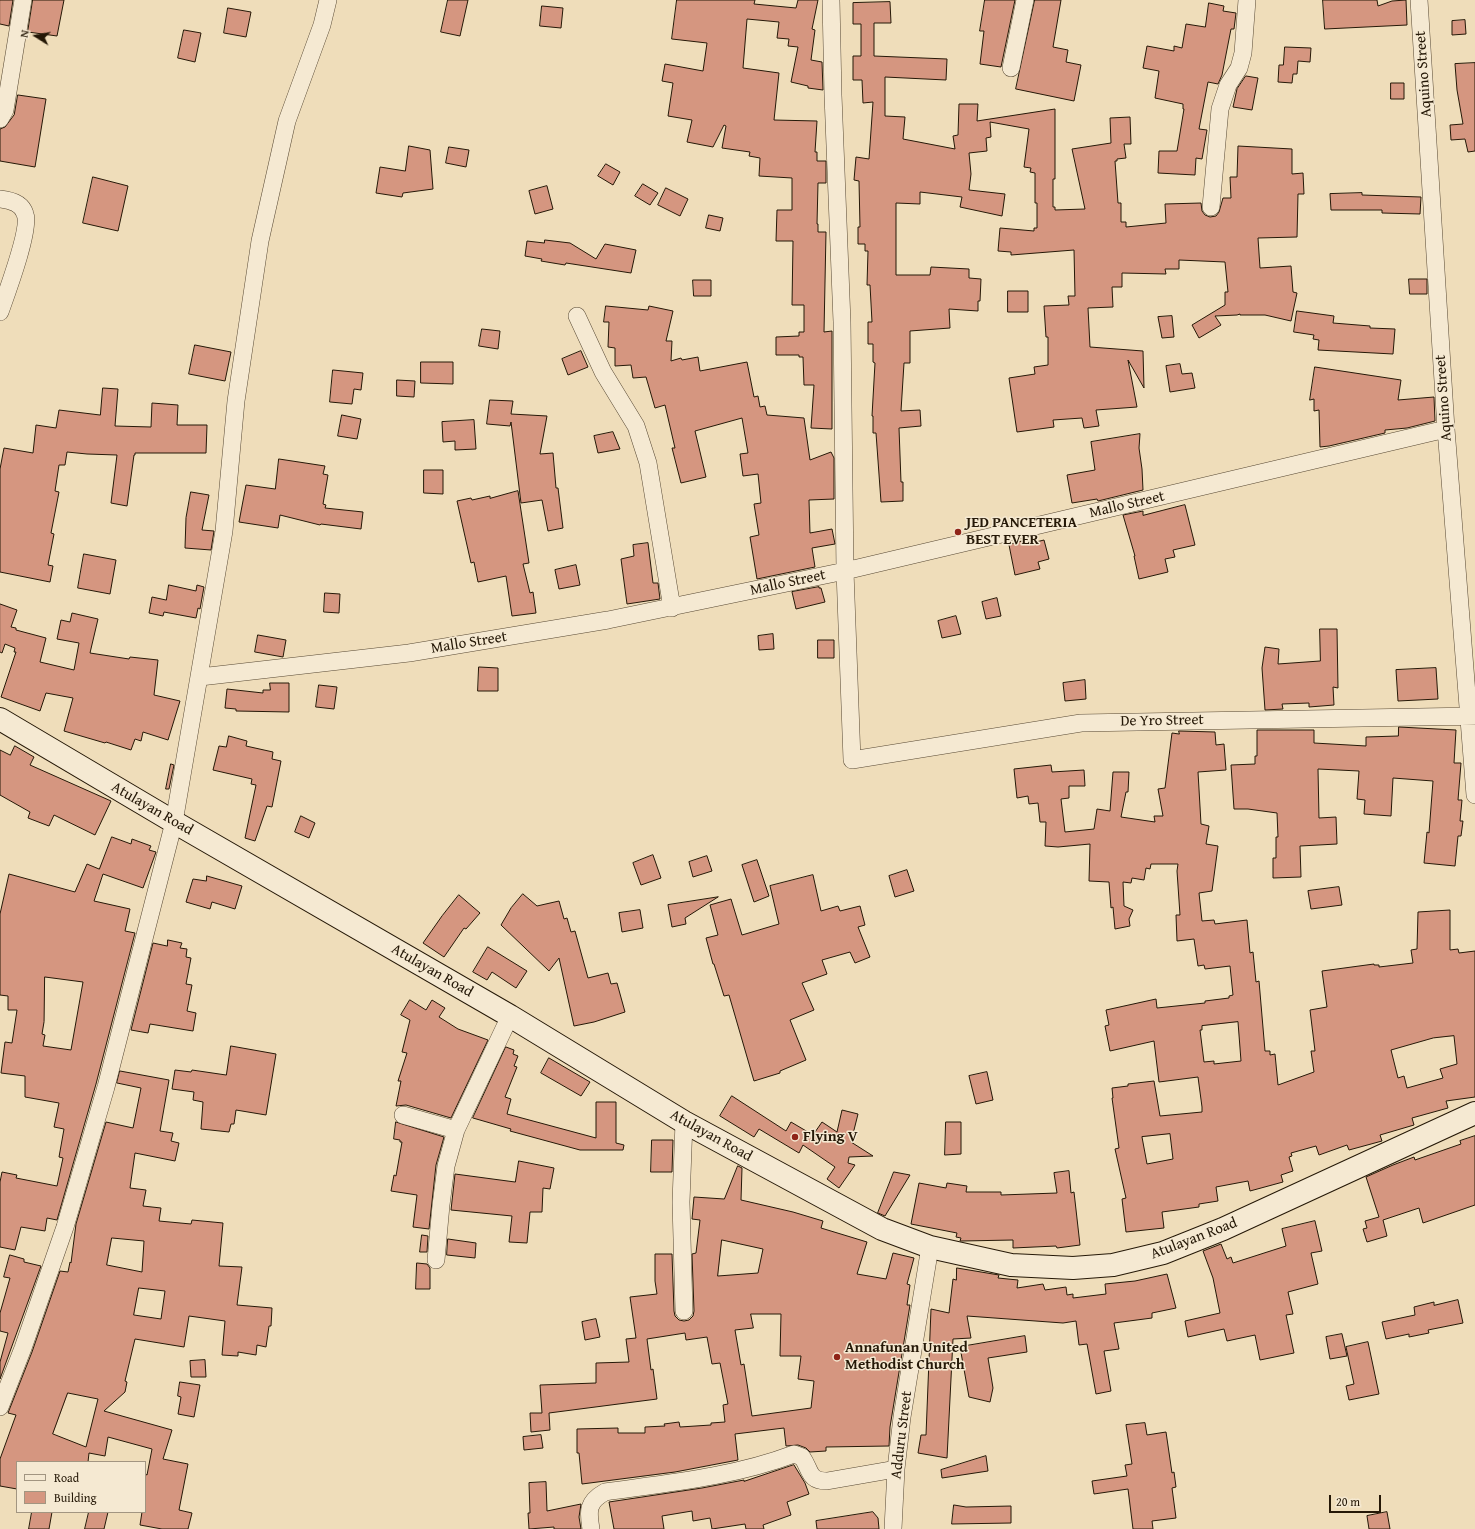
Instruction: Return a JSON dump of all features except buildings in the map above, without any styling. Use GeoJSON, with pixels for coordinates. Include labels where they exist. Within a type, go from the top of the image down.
{"type":"FeatureCollection","features":[{"type":"Feature","properties":{"kind":"main road","name":"Atulayan Road"},"geometry":{"type":"LineString","coordinates":[[0,719],[174,822],[510,1016],[684,1122],[882,1229],[930,1247],[1011,1265],[1073,1268],[1113,1265],[1163,1253],[1224,1229],[1475,1113]]}},
{"type":"Feature","properties":{"kind":"street"},"geometry":{"type":"LineString","coordinates":[[0,119],[5,110],[23,0]]}},
{"type":"Feature","properties":{"kind":"street"},"geometry":{"type":"LineString","coordinates":[[0,1407],[23,1348],[65,1227],[106,1087],[174,822],[224,531],[236,401],[260,241],[287,121],[322,25],[328,0]]}},
{"type":"Feature","properties":{"kind":"street"},"geometry":{"type":"LineString","coordinates":[[831,0],[833,95],[842,322],[845,571]]}},
{"type":"Feature","properties":{"kind":"street"},"geometry":{"type":"LineString","coordinates":[[1011,68],[1024,0]]}},
{"type":"Feature","properties":{"kind":"street"},"geometry":{"type":"LineString","coordinates":[[1211,207],[1220,109],[1228,85],[1238,68],[1243,53],[1247,0]]}},
{"type":"Feature","properties":{"kind":"street","name":"Aquino Street"},"geometry":{"type":"LineString","coordinates":[[1419,0],[1446,430],[1472,715],[1475,795]]}},
{"type":"Feature","properties":{"kind":"street"},"geometry":{"type":"LineString","coordinates":[[0,199],[16,203],[26,214],[23,240],[0,312]]}},
{"type":"Feature","properties":{"kind":"street"},"geometry":{"type":"LineString","coordinates":[[577,316],[603,372],[636,426],[646,456],[657,511],[672,608]]}},
{"type":"Feature","properties":{"kind":"street","name":"Mallo Street"},"geometry":{"type":"LineString","coordinates":[[200,677],[408,653],[672,608],[845,571],[1446,430]]}},
{"type":"Feature","properties":{"kind":"street","name":"De Yro Street"},"geometry":{"type":"LineString","coordinates":[[845,571],[852,760],[1081,723],[1472,715]]}},
{"type":"Feature","properties":{"kind":"street"},"geometry":{"type":"LineString","coordinates":[[436,1260],[446,1166],[456,1130],[510,1016]]}},
{"type":"Feature","properties":{"kind":"street"},"geometry":{"type":"LineString","coordinates":[[403,1115],[456,1130]]}},
{"type":"Feature","properties":{"kind":"street"},"geometry":{"type":"LineString","coordinates":[[684,1122],[681,1202],[684,1311]]}},
{"type":"Feature","properties":{"kind":"street","name":"Adduru Street"},"geometry":{"type":"LineString","coordinates":[[893,1529],[896,1469],[902,1417],[930,1247]]}},
{"type":"Feature","properties":{"kind":"street"},"geometry":{"type":"LineString","coordinates":[[591,1529],[589,1508],[596,1497],[605,1492],[682,1483],[719,1476],[794,1454],[802,1457],[809,1472],[818,1481],[828,1481],[896,1469]]}},
{"type":"Feature","properties":{"kind":"place","name":"JED PANCETERIA BEST EVER"},"geometry":{"type":"Point","coordinates":[958,532]}},
{"type":"Feature","properties":{"kind":"place","name":"Flying V"},"geometry":{"type":"Point","coordinates":[795,1137]}},
{"type":"Feature","properties":{"kind":"place","name":"Annafunan United Methodist Church"},"geometry":{"type":"Point","coordinates":[837,1357]}}]}
